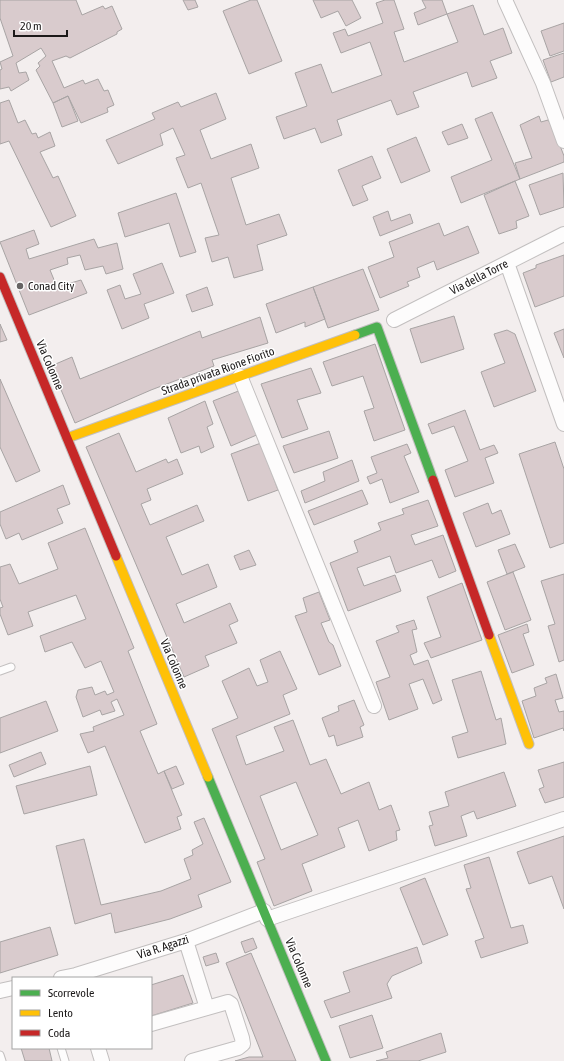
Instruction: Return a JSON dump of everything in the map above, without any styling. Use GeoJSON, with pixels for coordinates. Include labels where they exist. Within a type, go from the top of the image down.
{"type":"FeatureCollection","features":[{"type":"Feature","properties":{"kind":"main road","name":"Via Colonne"},"geometry":{"type":"LineString","coordinates":[[0,277],[326,1061]]}},
{"type":"Feature","properties":{"kind":"main road","name":"Strada privata Rione Fiorito"},"geometry":{"type":"LineString","coordinates":[[67,438],[377,327],[529,744]]}},
{"type":"Feature","properties":{"kind":"street"},"geometry":{"type":"LineString","coordinates":[[505,0],[543,83],[564,141]]}},
{"type":"Feature","properties":{"kind":"street","name":"Via della Torre"},"geometry":{"type":"LineString","coordinates":[[394,320],[564,234]]}},
{"type":"Feature","properties":{"kind":"street"},"geometry":{"type":"LineString","coordinates":[[507,263],[564,424]]}},
{"type":"Feature","properties":{"kind":"street"},"geometry":{"type":"LineString","coordinates":[[240,376],[374,706]]}},
{"type":"Feature","properties":{"kind":"street","name":"Via R. Agazzi"},"geometry":{"type":"LineString","coordinates":[[66,977],[186,941],[564,819]]}},
{"type":"Feature","properties":{"kind":"street"},"geometry":{"type":"LineString","coordinates":[[186,941],[207,1008]]}},
{"type":"Feature","properties":{"kind":"street"},"geometry":{"type":"LineString","coordinates":[[0,992],[12,988]]}},
{"type":"Feature","properties":{"kind":"street"},"geometry":{"type":"LineString","coordinates":[[152,1024],[228,1002],[231,1004],[243,1044],[238,1048],[192,1061]]}},
{"type":"Feature","properties":{"kind":"street"},"geometry":{"type":"LineString","coordinates":[[98,1049],[102,1061]]}},
{"type":"Feature","properties":{"kind":"lane"},"geometry":{"type":"LineString","coordinates":[[0,671],[11,667]]}},
{"type":"Feature","properties":{"kind":"lane"},"geometry":{"type":"LineString","coordinates":[[61,1049],[65,1061]]}},
{"type":"Feature","properties":{"kind":"lane"},"geometry":{"type":"LineString","coordinates":[[0,1055],[2,1061]]}},
{"type":"Feature","properties":{"kind":"building"},"geometry":{"type":"Polygon","coordinates":[[[0,0],[76,0],[82,15],[103,6],[105,9],[112,6],[122,29],[117,32],[117,34],[70,58],[66,56],[52,61],[64,88],[83,80],[85,84],[98,79],[104,91],[108,90],[114,105],[107,108],[108,112],[81,123],[68,96],[53,103],[36,70],[40,66],[38,63],[46,56],[41,48],[16,63],[19,73],[26,72],[29,80],[11,91],[9,87],[0,89],[0,70],[2,69],[0,62],[13,56],[0,18],[0,0]]]}},
{"type":"Feature","properties":{"kind":"building"},"geometry":{"type":"Polygon","coordinates":[[[183,0],[195,0],[198,7],[188,10],[183,0]]]}},
{"type":"Feature","properties":{"kind":"building"},"geometry":{"type":"Polygon","coordinates":[[[251,0],[257,0],[282,61],[249,74],[223,11],[251,0]]]}},
{"type":"Feature","properties":{"kind":"building"},"geometry":{"type":"Polygon","coordinates":[[[313,0],[352,0],[361,18],[346,26],[338,11],[321,18],[313,0]]]}},
{"type":"Feature","properties":{"kind":"building"},"geometry":{"type":"Polygon","coordinates":[[[385,0],[394,0],[404,29],[394,32],[404,62],[458,42],[447,14],[473,5],[484,35],[503,28],[512,53],[490,61],[497,78],[472,87],[467,72],[413,92],[419,107],[397,115],[391,100],[337,120],[342,135],[321,143],[315,128],[284,139],[276,117],[307,106],[295,73],[321,64],[332,93],[382,75],[370,42],[341,53],[333,33],[345,29],[348,36],[383,23],[376,3],[385,0]]]}},
{"type":"Feature","properties":{"kind":"building"},"geometry":{"type":"Polygon","coordinates":[[[422,0],[442,0],[447,14],[418,25],[414,13],[426,8],[422,0]]]}},
{"type":"Feature","properties":{"kind":"building"},"geometry":{"type":"Polygon","coordinates":[[[564,23],[564,51],[550,56],[541,31],[564,23]]]}},
{"type":"Feature","properties":{"kind":"building"},"geometry":{"type":"Polygon","coordinates":[[[564,53],[564,77],[551,82],[543,60],[564,53]]]}},
{"type":"Feature","properties":{"kind":"building"},"geometry":{"type":"Polygon","coordinates":[[[216,93],[226,119],[200,130],[211,159],[251,144],[259,168],[231,178],[246,225],[279,214],[287,235],[257,245],[263,270],[234,278],[228,257],[212,262],[205,238],[219,235],[201,183],[188,188],[176,158],[185,155],[173,128],[160,134],[163,145],[118,164],[106,140],[155,119],[152,113],[178,102],[181,107],[216,93]]]}},
{"type":"Feature","properties":{"kind":"building"},"geometry":{"type":"Polygon","coordinates":[[[68,96],[78,121],[62,127],[53,103],[68,96]]]}},
{"type":"Feature","properties":{"kind":"building"},"geometry":{"type":"Polygon","coordinates":[[[9,100],[18,123],[25,120],[32,134],[36,133],[38,138],[50,132],[55,146],[40,152],[53,178],[58,176],[76,216],[51,227],[9,141],[0,144],[0,103],[9,100]]]}},
{"type":"Feature","properties":{"kind":"building"},"geometry":{"type":"Polygon","coordinates":[[[492,112],[520,179],[461,203],[451,177],[492,160],[475,119],[492,112]]]}},
{"type":"Feature","properties":{"kind":"building"},"geometry":{"type":"Polygon","coordinates":[[[539,116],[541,122],[548,120],[554,130],[564,156],[564,162],[520,179],[515,163],[532,158],[520,125],[539,116]]]}},
{"type":"Feature","properties":{"kind":"building"},"geometry":{"type":"Polygon","coordinates":[[[462,124],[468,138],[448,145],[442,132],[462,124]]]}},
{"type":"Feature","properties":{"kind":"building"},"geometry":{"type":"Polygon","coordinates":[[[416,137],[430,171],[401,183],[387,149],[416,137]]]}},
{"type":"Feature","properties":{"kind":"building"},"geometry":{"type":"Polygon","coordinates":[[[372,156],[381,178],[362,186],[368,200],[353,206],[338,170],[372,156]]]}},
{"type":"Feature","properties":{"kind":"building"},"geometry":{"type":"Polygon","coordinates":[[[563,173],[564,207],[540,215],[529,185],[563,173]]]}},
{"type":"Feature","properties":{"kind":"building"},"geometry":{"type":"Polygon","coordinates":[[[515,181],[529,216],[516,221],[517,228],[499,234],[484,195],[515,181]]]}},
{"type":"Feature","properties":{"kind":"building"},"geometry":{"type":"Polygon","coordinates":[[[176,193],[196,252],[180,257],[169,223],[125,237],[118,213],[176,193]]]}},
{"type":"Feature","properties":{"kind":"building"},"geometry":{"type":"Polygon","coordinates":[[[388,211],[391,221],[410,214],[413,223],[380,236],[373,217],[388,211]]]}},
{"type":"Feature","properties":{"kind":"building"},"geometry":{"type":"Polygon","coordinates":[[[439,223],[444,236],[468,226],[479,253],[437,270],[434,261],[417,268],[420,277],[407,282],[409,286],[380,298],[368,267],[394,257],[389,242],[439,223]]]}},
{"type":"Feature","properties":{"kind":"building"},"geometry":{"type":"Polygon","coordinates":[[[34,230],[39,244],[26,249],[29,259],[94,239],[98,248],[117,243],[123,269],[106,274],[103,266],[85,270],[80,255],[67,258],[68,264],[50,270],[57,287],[81,280],[87,293],[29,315],[0,242],[34,230]]]}},
{"type":"Feature","properties":{"kind":"building"},"geometry":{"type":"Polygon","coordinates":[[[564,255],[564,296],[535,307],[523,273],[536,268],[536,265],[564,255]]]}},
{"type":"Feature","properties":{"kind":"building"},"geometry":{"type":"Polygon","coordinates":[[[162,263],[174,293],[144,304],[149,318],[122,329],[107,290],[120,285],[125,299],[141,294],[133,274],[162,263]]]}},
{"type":"Feature","properties":{"kind":"building"},"geometry":{"type":"Polygon","coordinates":[[[363,269],[379,310],[328,328],[313,287],[363,269]]]}},
{"type":"Feature","properties":{"kind":"building"},"geometry":{"type":"Polygon","coordinates":[[[207,287],[213,305],[192,312],[186,295],[207,287]]]}},
{"type":"Feature","properties":{"kind":"building"},"geometry":{"type":"Polygon","coordinates":[[[313,287],[325,319],[305,327],[305,322],[276,333],[266,304],[313,287]]]}},
{"type":"Feature","properties":{"kind":"building"},"geometry":{"type":"Polygon","coordinates":[[[454,316],[464,349],[421,363],[410,329],[454,316]]]}},
{"type":"Feature","properties":{"kind":"building"},"geometry":{"type":"Polygon","coordinates":[[[260,317],[268,343],[212,360],[214,366],[151,390],[75,423],[51,366],[72,357],[80,379],[200,331],[202,338],[260,317]]]}},
{"type":"Feature","properties":{"kind":"building"},"geometry":{"type":"Polygon","coordinates":[[[0,324],[7,340],[0,342],[0,324]]]}},
{"type":"Feature","properties":{"kind":"building"},"geometry":{"type":"Polygon","coordinates":[[[564,329],[564,358],[554,333],[564,329]]]}},
{"type":"Feature","properties":{"kind":"building"},"geometry":{"type":"Polygon","coordinates":[[[507,330],[515,334],[536,391],[494,407],[481,372],[505,363],[494,334],[507,330]]]}},
{"type":"Feature","properties":{"kind":"building"},"geometry":{"type":"Polygon","coordinates":[[[375,344],[405,430],[374,441],[364,411],[374,408],[363,376],[332,386],[323,362],[375,344]]]}},
{"type":"Feature","properties":{"kind":"building"},"geometry":{"type":"Polygon","coordinates":[[[311,368],[321,393],[297,400],[308,429],[282,438],[261,384],[311,368]]]}},
{"type":"Feature","properties":{"kind":"building"},"geometry":{"type":"Polygon","coordinates":[[[0,379],[40,471],[16,482],[0,447],[0,379]]]}},
{"type":"Feature","properties":{"kind":"building"},"geometry":{"type":"Polygon","coordinates":[[[241,390],[259,434],[231,446],[213,401],[241,390]]]}},
{"type":"Feature","properties":{"kind":"building"},"geometry":{"type":"Polygon","coordinates":[[[205,401],[213,424],[207,427],[214,447],[201,453],[199,446],[181,453],[168,418],[205,401]]]}},
{"type":"Feature","properties":{"kind":"building"},"geometry":{"type":"Polygon","coordinates":[[[465,410],[480,450],[494,445],[498,453],[485,458],[494,483],[455,497],[445,470],[468,461],[454,426],[432,434],[428,424],[465,410]]]}},
{"type":"Feature","properties":{"kind":"building"},"geometry":{"type":"Polygon","coordinates":[[[329,431],[338,458],[294,473],[283,446],[329,431]]]}},
{"type":"Feature","properties":{"kind":"building"},"geometry":{"type":"Polygon","coordinates":[[[119,433],[136,472],[166,459],[168,463],[177,459],[183,474],[147,489],[151,500],[141,504],[150,525],[197,505],[204,521],[166,537],[182,575],[208,564],[217,587],[176,604],[184,623],[230,603],[238,621],[229,625],[237,643],[205,656],[209,666],[184,677],[86,447],[119,433]]]}},
{"type":"Feature","properties":{"kind":"building"},"geometry":{"type":"Polygon","coordinates":[[[555,442],[564,469],[564,543],[550,548],[519,454],[555,442]]]}},
{"type":"Feature","properties":{"kind":"building"},"geometry":{"type":"Polygon","coordinates":[[[261,443],[278,490],[248,501],[231,454],[261,443]]]}},
{"type":"Feature","properties":{"kind":"building"},"geometry":{"type":"Polygon","coordinates":[[[407,444],[411,453],[404,456],[419,492],[390,503],[382,479],[370,484],[367,477],[377,473],[371,457],[407,444]]]}},
{"type":"Feature","properties":{"kind":"building"},"geometry":{"type":"Polygon","coordinates":[[[352,460],[359,481],[305,503],[301,491],[325,481],[323,472],[352,460]]]}},
{"type":"Feature","properties":{"kind":"building"},"geometry":{"type":"Polygon","coordinates":[[[63,485],[70,504],[57,509],[63,523],[22,540],[19,533],[6,539],[0,524],[0,512],[63,485]]]}},
{"type":"Feature","properties":{"kind":"building"},"geometry":{"type":"Polygon","coordinates":[[[362,490],[368,504],[314,525],[308,511],[362,490]]]}},
{"type":"Feature","properties":{"kind":"building"},"geometry":{"type":"Polygon","coordinates":[[[428,500],[438,526],[411,535],[415,545],[443,535],[456,571],[439,578],[432,560],[396,573],[390,556],[357,568],[364,586],[395,575],[401,591],[348,611],[330,563],[358,552],[354,541],[381,530],[378,523],[404,514],[402,509],[428,500]]]}},
{"type":"Feature","properties":{"kind":"building"},"geometry":{"type":"Polygon","coordinates":[[[488,503],[492,514],[501,510],[510,534],[476,547],[463,513],[488,503]]]}},
{"type":"Feature","properties":{"kind":"building"},"geometry":{"type":"Polygon","coordinates":[[[85,528],[134,648],[128,651],[157,724],[140,731],[158,774],[164,771],[182,815],[177,817],[181,829],[145,843],[105,746],[88,753],[80,734],[94,731],[93,727],[124,715],[117,699],[111,702],[115,711],[102,715],[100,710],[83,717],[76,697],[78,690],[92,687],[95,695],[105,691],[107,695],[114,692],[101,661],[85,668],[72,642],[45,652],[40,636],[86,619],[76,595],[28,612],[33,626],[8,635],[0,614],[0,608],[3,607],[0,599],[0,567],[10,564],[19,584],[58,569],[48,543],[85,528]]]}},
{"type":"Feature","properties":{"kind":"building"},"geometry":{"type":"Polygon","coordinates":[[[515,544],[525,567],[507,574],[498,550],[515,544]]]}},
{"type":"Feature","properties":{"kind":"building"},"geometry":{"type":"Polygon","coordinates":[[[249,550],[256,565],[240,570],[234,556],[249,550]]]}},
{"type":"Feature","properties":{"kind":"building"},"geometry":{"type":"Polygon","coordinates":[[[513,572],[531,620],[505,630],[487,582],[513,572]]]}},
{"type":"Feature","properties":{"kind":"building"},"geometry":{"type":"Polygon","coordinates":[[[564,574],[564,660],[559,662],[548,626],[555,624],[541,581],[564,574]]]}},
{"type":"Feature","properties":{"kind":"building"},"geometry":{"type":"Polygon","coordinates":[[[462,583],[482,640],[431,658],[424,643],[441,637],[427,597],[462,583]]]}},
{"type":"Feature","properties":{"kind":"building"},"geometry":{"type":"Polygon","coordinates":[[[319,592],[330,620],[321,623],[329,642],[333,645],[341,666],[319,675],[295,616],[307,612],[303,598],[319,592]]]}},
{"type":"Feature","properties":{"kind":"building"},"geometry":{"type":"Polygon","coordinates":[[[414,620],[417,629],[412,630],[417,652],[410,655],[414,665],[428,660],[442,700],[433,704],[423,679],[409,684],[418,709],[389,720],[376,682],[390,677],[376,641],[399,632],[396,626],[414,620]]]}},
{"type":"Feature","properties":{"kind":"building"},"geometry":{"type":"Polygon","coordinates":[[[527,624],[529,632],[523,634],[534,665],[512,673],[498,635],[527,624]]]}},
{"type":"Feature","properties":{"kind":"building"},"geometry":{"type":"Polygon","coordinates":[[[280,651],[297,689],[283,695],[290,714],[236,736],[246,765],[284,751],[274,727],[293,720],[310,765],[326,759],[341,794],[369,782],[379,810],[391,805],[400,830],[396,831],[397,840],[369,851],[358,820],[338,828],[345,847],[302,864],[312,891],[274,906],[257,862],[265,859],[212,729],[238,718],[222,681],[249,668],[257,686],[268,682],[260,660],[280,651]],[[296,782],[260,796],[281,850],[318,835],[296,782]]]}},
{"type":"Feature","properties":{"kind":"building"},"geometry":{"type":"Polygon","coordinates":[[[481,671],[496,720],[501,718],[506,744],[458,758],[452,737],[468,732],[452,680],[481,671]]]}},
{"type":"Feature","properties":{"kind":"building"},"geometry":{"type":"Polygon","coordinates":[[[556,674],[563,698],[555,700],[559,712],[564,711],[564,731],[563,728],[534,738],[522,701],[536,696],[534,688],[547,683],[545,678],[556,674]]]}},
{"type":"Feature","properties":{"kind":"building"},"geometry":{"type":"Polygon","coordinates":[[[354,700],[364,725],[360,727],[363,737],[337,746],[334,735],[329,737],[322,718],[339,711],[338,706],[354,700]]]}},
{"type":"Feature","properties":{"kind":"building"},"geometry":{"type":"Polygon","coordinates":[[[46,701],[58,731],[0,753],[0,718],[46,701]]]}},
{"type":"Feature","properties":{"kind":"building"},"geometry":{"type":"Polygon","coordinates":[[[41,752],[46,764],[14,777],[9,765],[41,752]]]}},
{"type":"Feature","properties":{"kind":"building"},"geometry":{"type":"Polygon","coordinates":[[[564,762],[564,797],[545,803],[539,789],[544,787],[538,770],[564,762]]]}},
{"type":"Feature","properties":{"kind":"building"},"geometry":{"type":"Polygon","coordinates":[[[90,766],[97,795],[24,814],[16,786],[90,766]]]}},
{"type":"Feature","properties":{"kind":"building"},"geometry":{"type":"Polygon","coordinates":[[[176,766],[184,784],[172,789],[164,771],[176,766]]]}},
{"type":"Feature","properties":{"kind":"building"},"geometry":{"type":"Polygon","coordinates":[[[504,772],[516,806],[477,819],[474,811],[461,816],[467,836],[435,846],[429,826],[433,825],[429,812],[449,806],[445,792],[504,772]]]}},
{"type":"Feature","properties":{"kind":"building"},"geometry":{"type":"Polygon","coordinates":[[[204,818],[231,882],[198,895],[202,907],[170,919],[115,933],[111,913],[75,924],[56,846],[84,839],[101,905],[161,891],[191,879],[184,859],[193,855],[192,850],[203,844],[194,822],[204,818]]]}},
{"type":"Feature","properties":{"kind":"building"},"geometry":{"type":"Polygon","coordinates":[[[564,836],[564,909],[552,876],[529,884],[517,852],[564,836]]]}},
{"type":"Feature","properties":{"kind":"building"},"geometry":{"type":"Polygon","coordinates":[[[489,857],[511,928],[523,925],[528,943],[481,958],[475,941],[484,938],[466,889],[471,888],[464,865],[489,857]]]}},
{"type":"Feature","properties":{"kind":"building"},"geometry":{"type":"Polygon","coordinates":[[[425,878],[448,935],[423,945],[400,888],[425,878]]]}},
{"type":"Feature","properties":{"kind":"building"},"geometry":{"type":"Polygon","coordinates":[[[50,927],[58,955],[0,973],[0,942],[50,927]]]}},
{"type":"Feature","properties":{"kind":"building"},"geometry":{"type":"Polygon","coordinates":[[[253,938],[257,948],[245,953],[241,942],[253,938]]]}},
{"type":"Feature","properties":{"kind":"building"},"geometry":{"type":"Polygon","coordinates":[[[417,947],[422,963],[392,976],[387,984],[392,998],[331,1018],[324,1001],[350,992],[343,972],[417,947]]]}},
{"type":"Feature","properties":{"kind":"building"},"geometry":{"type":"Polygon","coordinates":[[[216,953],[219,962],[206,966],[203,957],[216,953]]]}},
{"type":"Feature","properties":{"kind":"building"},"geometry":{"type":"Polygon","coordinates":[[[251,953],[296,1061],[235,1061],[249,1057],[263,1057],[226,963],[251,953]]]}},
{"type":"Feature","properties":{"kind":"building"},"geometry":{"type":"Polygon","coordinates":[[[183,975],[193,1003],[152,1016],[152,985],[183,975]]]}},
{"type":"Feature","properties":{"kind":"building"},"geometry":{"type":"Polygon","coordinates":[[[372,1015],[383,1048],[350,1058],[339,1026],[372,1015]]]}},
{"type":"Feature","properties":{"kind":"building"},"geometry":{"type":"Polygon","coordinates":[[[441,1033],[446,1052],[418,1061],[376,1061],[388,1058],[386,1052],[441,1033]]]}},
{"type":"Feature","properties":{"kind":"building"},"geometry":{"type":"Polygon","coordinates":[[[21,1049],[49,1049],[52,1061],[25,1061],[21,1049]]]}},
{"type":"Feature","properties":{"kind":"traffic: fast"},"geometry":{"type":"LineString","coordinates":[[355,335],[377,327],[433,480]]}},
{"type":"Feature","properties":{"kind":"traffic: fast"},"geometry":{"type":"LineString","coordinates":[[208,777],[326,1061]]}},
{"type":"Feature","properties":{"kind":"traffic: slow"},"geometry":{"type":"LineString","coordinates":[[67,438],[355,335]]}},
{"type":"Feature","properties":{"kind":"traffic: slow"},"geometry":{"type":"LineString","coordinates":[[116,556],[208,777]]}},
{"type":"Feature","properties":{"kind":"traffic: slow"},"geometry":{"type":"LineString","coordinates":[[489,635],[529,744]]}},
{"type":"Feature","properties":{"kind":"traffic: jam"},"geometry":{"type":"LineString","coordinates":[[0,277],[116,556]]}},
{"type":"Feature","properties":{"kind":"traffic: jam"},"geometry":{"type":"LineString","coordinates":[[433,480],[489,635]]}},
{"type":"Feature","properties":{"kind":"place","name":"Conad City"},"geometry":{"type":"Point","coordinates":[20,286]}}]}
